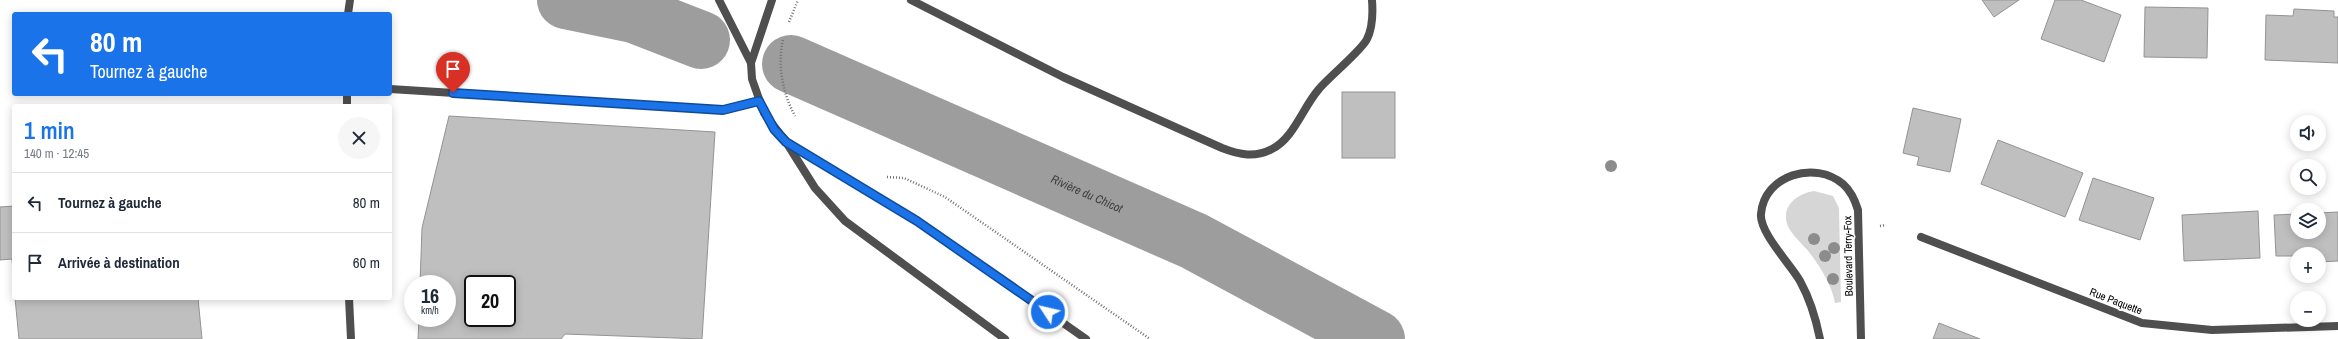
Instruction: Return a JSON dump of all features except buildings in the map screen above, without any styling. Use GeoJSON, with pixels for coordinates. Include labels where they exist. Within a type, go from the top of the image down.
{"type":"FeatureCollection","features":[{"type":"Feature","properties":{"kind":"street"},"geometry":{"type":"LineString","coordinates":[[348,12],[350,0]]}},
{"type":"Feature","properties":{"kind":"street"},"geometry":{"type":"LineString","coordinates":[[719,0],[751,63]]}},
{"type":"Feature","properties":{"kind":"street"},"geometry":{"type":"LineString","coordinates":[[772,0],[751,63],[752,79],[759,101],[774,129],[786,142],[815,188],[845,221],[1005,339]]}},
{"type":"Feature","properties":{"kind":"street"},"geometry":{"type":"LineString","coordinates":[[911,0],[1070,80],[1222,148],[1239,154],[1256,155],[1272,149],[1283,141],[1318,90],[1367,41],[1373,16],[1372,0]]}},
{"type":"Feature","properties":{"kind":"street"},"geometry":{"type":"LineString","coordinates":[[392,89],[723,110],[759,101]]}},
{"type":"Feature","properties":{"kind":"street"},"geometry":{"type":"LineString","coordinates":[[786,142],[917,221],[1086,339]]}},
{"type":"Feature","properties":{"kind":"street","name":"Boulevard Terry-Fox"},"geometry":{"type":"LineString","coordinates":[[1820,339],[1807,294],[1789,263],[1763,226],[1760,215],[1763,202],[1770,190],[1786,177],[1806,172],[1819,172],[1832,176],[1843,184],[1853,195],[1858,210],[1861,339]]}},
{"type":"Feature","properties":{"kind":"street","name":"Rue Paquette"},"geometry":{"type":"LineString","coordinates":[[1921,237],[2142,323],[2212,330],[2338,326]]}},
{"type":"Feature","properties":{"kind":"street"},"geometry":{"type":"LineString","coordinates":[[350,300],[351,339]]}},
{"type":"Feature","properties":{"kind":"path"},"geometry":{"type":"LineString","coordinates":[[788,24],[798,0]]}},
{"type":"Feature","properties":{"kind":"path"},"geometry":{"type":"LineString","coordinates":[[784,36],[782,70],[785,94],[799,123]]}},
{"type":"Feature","properties":{"kind":"path"},"geometry":{"type":"LineString","coordinates":[[883,177],[904,178],[946,197],[1150,339]]}},
{"type":"Feature","properties":{"kind":"path"},"geometry":{"type":"LineString","coordinates":[[1880,226],[1886,225]]}},
{"type":"Feature","properties":{"kind":"shaded area"},"geometry":{"type":"Polygon","coordinates":[[[1814,191],[1833,196],[1839,208],[1841,302],[1835,303],[1832,290],[1816,261],[1792,233],[1787,223],[1786,212],[1791,203],[1799,196],[1814,191]]]}},
{"type":"Feature","properties":{"kind":"waterway","name":"Rivière du Chicot"},"geometry":{"type":"LineString","coordinates":[[566,0],[634,14],[701,40]]}},
{"type":"Feature","properties":{"kind":"waterway","name":"Rivière du Chicot"},"geometry":{"type":"LineString","coordinates":[[791,64],[1194,241],[1376,339]]}},
{"type":"Feature","properties":{"kind":"route"},"geometry":{"type":"LineString","coordinates":[[453,93],[723,110],[759,101],[764,113],[774,129],[786,142],[917,221],[1048,312]]}}]}
